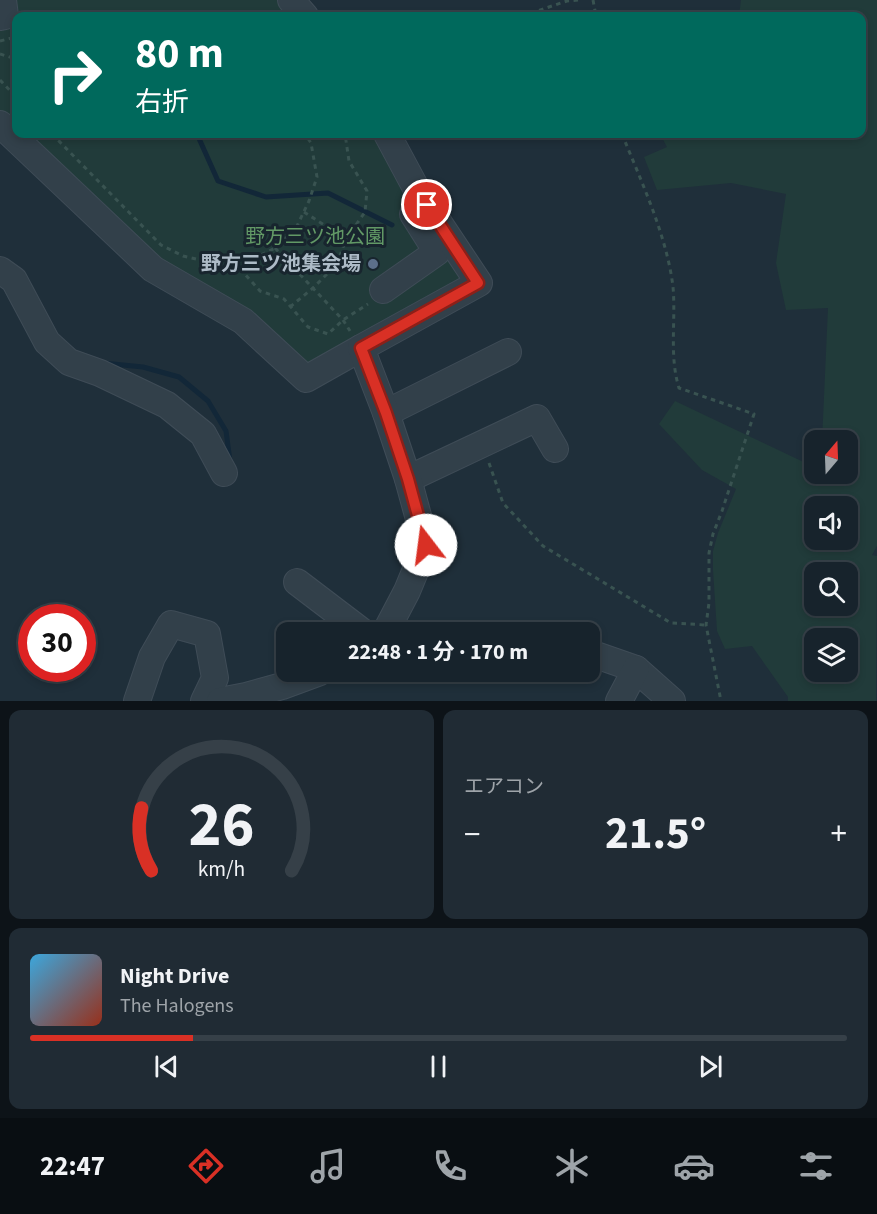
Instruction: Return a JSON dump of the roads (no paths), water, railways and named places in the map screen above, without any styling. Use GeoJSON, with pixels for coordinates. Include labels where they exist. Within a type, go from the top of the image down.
{"type":"FeatureCollection","features":[{"type":"Feature","properties":{"kind":"street"},"geometry":{"type":"LineString","coordinates":[[3,0],[6,28]]}},
{"type":"Feature","properties":{"kind":"street"},"geometry":{"type":"LineString","coordinates":[[291,0],[302,12]]}},
{"type":"Feature","properties":{"kind":"street"},"geometry":{"type":"LineString","coordinates":[[0,124],[12,135]]}},
{"type":"Feature","properties":{"kind":"street"},"geometry":{"type":"LineString","coordinates":[[15,138],[153,269],[243,321],[306,379],[478,283],[417,190],[389,138]]}},
{"type":"Feature","properties":{"kind":"street"},"geometry":{"type":"LineString","coordinates":[[376,297],[437,252],[412,214],[427,205]]}},
{"type":"Feature","properties":{"kind":"street"},"geometry":{"type":"LineString","coordinates":[[0,270],[14,280],[47,342],[69,362],[100,373],[167,405],[203,435],[224,473]]}},
{"type":"Feature","properties":{"kind":"street"},"geometry":{"type":"LineString","coordinates":[[361,348],[408,479],[426,545],[407,591],[391,622]]}},
{"type":"Feature","properties":{"kind":"street"},"geometry":{"type":"LineString","coordinates":[[386,413],[508,352]]}},
{"type":"Feature","properties":{"kind":"street"},"geometry":{"type":"LineString","coordinates":[[408,479],[537,418],[555,449]]}},
{"type":"Feature","properties":{"kind":"street"},"geometry":{"type":"LineString","coordinates":[[297,582],[350,622]]}},
{"type":"Feature","properties":{"kind":"street"},"geometry":{"type":"LineString","coordinates":[[137,701],[152,657],[171,624],[207,634],[215,678],[204,701]]}},
{"type":"Feature","properties":{"kind":"street"},"geometry":{"type":"LineString","coordinates":[[600,656],[636,669],[672,701]]}},
{"type":"Feature","properties":{"kind":"street"},"geometry":{"type":"LineString","coordinates":[[619,701],[636,669]]}},
{"type":"Feature","properties":{"kind":"street"},"geometry":{"type":"LineString","coordinates":[[220,701],[246,696],[283,694],[303,682]]}},
{"type":"Feature","properties":{"kind":"waterway"},"geometry":{"type":"LineString","coordinates":[[199,138],[218,181],[266,197],[328,193],[392,225]]}},
{"type":"Feature","properties":{"kind":"waterway"},"geometry":{"type":"LineString","coordinates":[[103,363],[143,367],[179,377],[208,401],[226,431],[230,461]]}},
{"type":"Feature","properties":{"kind":"place","name":"野方三ツ池集会場"},"geometry":{"type":"Point","coordinates":[373,264]}},
{"type":"Feature","properties":{"kind":"park label","name":"野方三ツ池公園"},"geometry":{"type":"Point","coordinates":[315,237]}}]}
